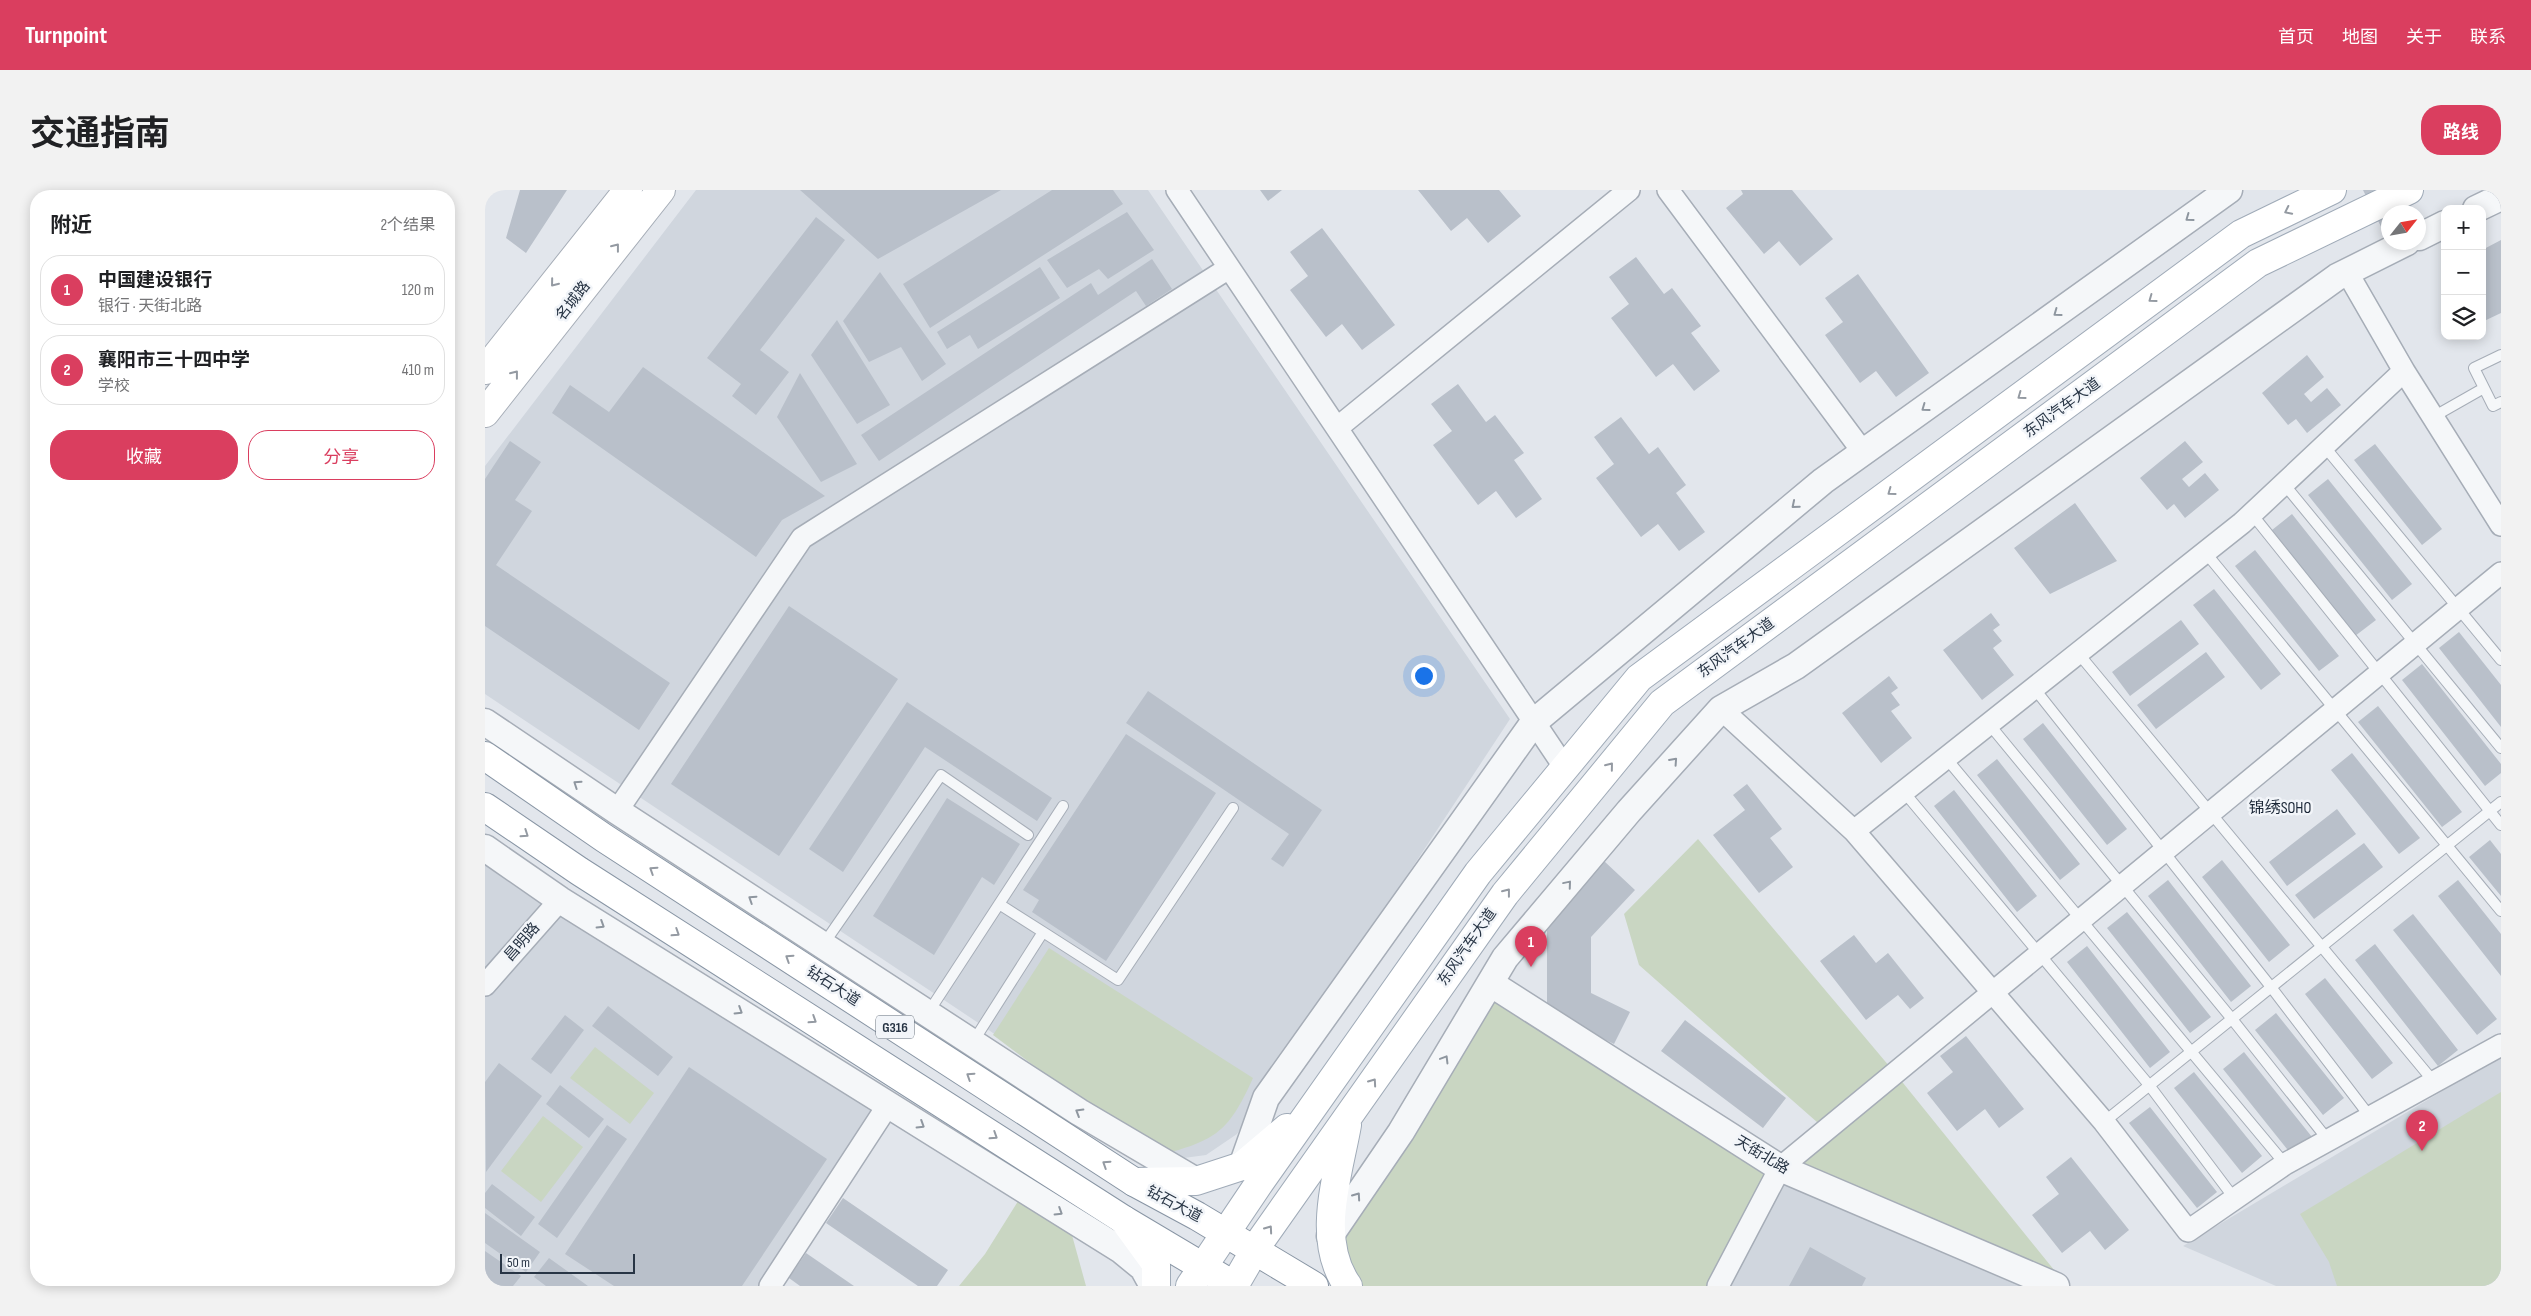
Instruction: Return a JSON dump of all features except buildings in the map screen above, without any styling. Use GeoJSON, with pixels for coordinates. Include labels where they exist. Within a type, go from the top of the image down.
{"type":"FeatureCollection","features":[{"type":"Feature","properties":{"kind":"main road","name":"名城路"},"geometry":{"type":"LineString","coordinates":[[485,370],[628,190]]}},
{"type":"Feature","properties":{"kind":"main road","name":"名城路"},"geometry":{"type":"LineString","coordinates":[[485,413],[661,190]]}},
{"type":"Feature","properties":{"kind":"main road"},"geometry":{"type":"LineString","coordinates":[[1197,1277],[1478,873],[1639,678],[2241,234],[2332,190]]}},
{"type":"Feature","properties":{"kind":"main road","name":"东风汽车大道"},"geometry":{"type":"LineString","coordinates":[[1234,1286],[1253,1251],[1505,894],[1662,703],[2258,263],[2409,190]]}},
{"type":"Feature","properties":{"kind":"main road","name":"钻石大道"},"geometry":{"type":"LineString","coordinates":[[485,756],[604,838],[1134,1182],[1226,1233],[1314,1286]]}},
{"type":"Feature","properties":{"kind":"main road","name":"G316"},"geometry":{"type":"LineString","coordinates":[[485,807],[579,870],[1124,1220],[1197,1277],[1234,1286]]}},
{"type":"Feature","properties":{"kind":"main road"},"geometry":{"type":"LineString","coordinates":[[1134,1182],[1196,1181],[1242,1166],[1317,1102]]}},
{"type":"Feature","properties":{"kind":"main road"},"geometry":{"type":"LineString","coordinates":[[1349,1116],[1332,1207],[1330,1236],[1350,1282]]}},
{"type":"Feature","properties":{"kind":"main road"},"geometry":{"type":"LineString","coordinates":[[1124,1220],[1156,1264],[1154,1286]]}},
{"type":"Feature","properties":{"kind":"street"},"geometry":{"type":"LineString","coordinates":[[1177,190],[1565,768]]}},
{"type":"Feature","properties":{"kind":"street"},"geometry":{"type":"LineString","coordinates":[[1337,428],[1629,190]]}},
{"type":"Feature","properties":{"kind":"street"},"geometry":{"type":"LineString","coordinates":[[1667,190],[1863,452]]}},
{"type":"Feature","properties":{"kind":"street"},"geometry":{"type":"LineString","coordinates":[[1242,1166],[1266,1098],[1534,722],[1823,482],[2229,190]]}},
{"type":"Feature","properties":{"kind":"street"},"geometry":{"type":"LineString","coordinates":[[2484,205],[2501,197]]}},
{"type":"Feature","properties":{"kind":"street"},"geometry":{"type":"LineString","coordinates":[[2426,234],[2441,226]]}},
{"type":"Feature","properties":{"kind":"street"},"geometry":{"type":"LineString","coordinates":[[1330,1236],[1401,1132],[1505,958],[1629,811],[1721,709],[1796,666],[2329,283],[2391,250]]}},
{"type":"Feature","properties":{"kind":"street"},"geometry":{"type":"LineString","coordinates":[[604,838],[617,812],[802,538],[1229,268]]}},
{"type":"Feature","properties":{"kind":"street"},"geometry":{"type":"LineString","coordinates":[[2347,272],[2404,371],[2501,525]]}},
{"type":"Feature","properties":{"kind":"street"},"geometry":{"type":"LineString","coordinates":[[1854,831],[2251,514],[2404,371]]}},
{"type":"Feature","properties":{"kind":"street"},"geometry":{"type":"LineString","coordinates":[[1718,1286],[1780,1168],[2501,573]]}},
{"type":"Feature","properties":{"kind":"street"},"geometry":{"type":"LineString","coordinates":[[1721,709],[1854,831],[2104,1122],[2188,1231],[2285,1164],[2501,1045]]}},
{"type":"Feature","properties":{"kind":"street"},"geometry":{"type":"LineString","coordinates":[[485,722],[617,812],[927,1014],[1079,1112],[1196,1181]]}},
{"type":"Feature","properties":{"kind":"street"},"geometry":{"type":"LineString","coordinates":[[485,848],[560,900],[1121,1250],[1143,1268],[1154,1286]]}},
{"type":"Feature","properties":{"kind":"street"},"geometry":{"type":"LineString","coordinates":[[560,900],[579,870]]}},
{"type":"Feature","properties":{"kind":"street","name":"昌明路"},"geometry":{"type":"LineString","coordinates":[[485,985],[560,900]]}},
{"type":"Feature","properties":{"kind":"street"},"geometry":{"type":"LineString","coordinates":[[831,951],[933,1052]]}},
{"type":"Feature","properties":{"kind":"street","name":"天街北路"},"geometry":{"type":"LineString","coordinates":[[1490,983],[1780,1168],[2056,1286]]}},
{"type":"Feature","properties":{"kind":"street"},"geometry":{"type":"LineString","coordinates":[[770,1286],[888,1105]]}},
{"type":"Feature","properties":{"kind":"lane"},"geometry":{"type":"LineString","coordinates":[[2501,355],[2474,368],[2493,406],[2501,402]]}},
{"type":"Feature","properties":{"kind":"lane"},"geometry":{"type":"LineString","coordinates":[[2433,417],[2484,388]]}},
{"type":"Feature","properties":{"kind":"lane"},"geometry":{"type":"LineString","coordinates":[[2324,446],[2501,660]]}},
{"type":"Feature","properties":{"kind":"lane"},"geometry":{"type":"LineString","coordinates":[[2284,484],[2501,748]]}},
{"type":"Feature","properties":{"kind":"lane"},"geometry":{"type":"LineString","coordinates":[[2251,514],[2501,826]]}},
{"type":"Feature","properties":{"kind":"lane"},"geometry":{"type":"LineString","coordinates":[[2205,552],[2501,911]]}},
{"type":"Feature","properties":{"kind":"lane"},"geometry":{"type":"LineString","coordinates":[[2078,653],[2434,1082]]}},
{"type":"Feature","properties":{"kind":"lane"},"geometry":{"type":"LineString","coordinates":[[2034,688],[2271,987],[2371,1118]]}},
{"type":"Feature","properties":{"kind":"lane"},"geometry":{"type":"LineString","coordinates":[[1989,724],[2232,1019],[2328,1140]]}},
{"type":"Feature","properties":{"kind":"lane"},"geometry":{"type":"LineString","coordinates":[[1946,758],[2193,1050],[2285,1164]]}},
{"type":"Feature","properties":{"kind":"lane"},"geometry":{"type":"LineString","coordinates":[[831,951],[941,775],[1028,835]]}},
{"type":"Feature","properties":{"kind":"lane"},"geometry":{"type":"LineString","coordinates":[[1904,792],[2149,1085],[2234,1198]]}},
{"type":"Feature","properties":{"kind":"lane"},"geometry":{"type":"LineString","coordinates":[[2104,1122],[2501,802]]}},
{"type":"Feature","properties":{"kind":"lane"},"geometry":{"type":"LineString","coordinates":[[927,1014],[1063,806]]}},
{"type":"Feature","properties":{"kind":"lane"},"geometry":{"type":"LineString","coordinates":[[999,904],[1118,980],[1233,808]]}},
{"type":"Feature","properties":{"kind":"lane"},"geometry":{"type":"LineString","coordinates":[[972,1043],[1043,932]]}},
{"type":"Feature","properties":{"kind":"shaded area"},"geometry":{"type":"Polygon","coordinates":[[[696,190],[1148,190],[1510,719],[1237,1134],[1206,1155],[1176,1159],[977,1022],[485,694],[485,466],[696,190]]]}},
{"type":"Feature","properties":{"kind":"shaded area"},"geometry":{"type":"Polygon","coordinates":[[[485,855],[877,1112],[761,1286],[485,1286],[485,855]]]}},
{"type":"Feature","properties":{"kind":"shaded area"},"geometry":{"type":"Polygon","coordinates":[[[2501,1056],[2501,1286],[2276,1286],[2183,1246],[2501,1056]]]}},
{"type":"Feature","properties":{"kind":"shaded area"},"geometry":{"type":"Polygon","coordinates":[[[1780,1168],[2056,1286],[1718,1286],[1780,1168]]]}},
{"type":"Feature","properties":{"kind":"green space"},"geometry":{"type":"Polygon","coordinates":[[[1698,839],[1895,1073],[2067,1286],[1781,1168],[1718,1286],[1363,1286],[1340,1275],[1330,1236],[1490,983],[1780,1167],[1826,1130],[1639,965],[1624,914],[1698,839]]]}},
{"type":"Feature","properties":{"kind":"green space"},"geometry":{"type":"Polygon","coordinates":[[[1049,948],[1253,1078],[1244,1097],[1226,1124],[1205,1140],[1155,1157],[993,1035],[1049,948]]]}},
{"type":"Feature","properties":{"kind":"green space"},"geometry":{"type":"Polygon","coordinates":[[[595,1047],[654,1093],[630,1124],[570,1078],[595,1047]]]}},
{"type":"Feature","properties":{"kind":"green space"},"geometry":{"type":"Polygon","coordinates":[[[2501,1092],[2501,1286],[2337,1286],[2329,1262],[2300,1214],[2501,1092]]]}},
{"type":"Feature","properties":{"kind":"green space"},"geometry":{"type":"Polygon","coordinates":[[[543,1116],[583,1147],[541,1202],[501,1171],[543,1116]]]}},
{"type":"Feature","properties":{"kind":"green space"},"geometry":{"type":"Polygon","coordinates":[[[1025,1190],[1067,1217],[1086,1286],[959,1286],[985,1254],[1025,1190]]]}},
{"type":"Feature","properties":{"kind":"place","name":"中国建设银行"},"geometry":{"type":"Point","coordinates":[1531,967]}},
{"type":"Feature","properties":{"kind":"place","name":"襄阳市三十四中学"},"geometry":{"type":"Point","coordinates":[2422,1151]}},
{"type":"Feature","properties":{"kind":"district","name":"锦绣SOHO"},"geometry":{"type":"Point","coordinates":[2280,808]}}]}
